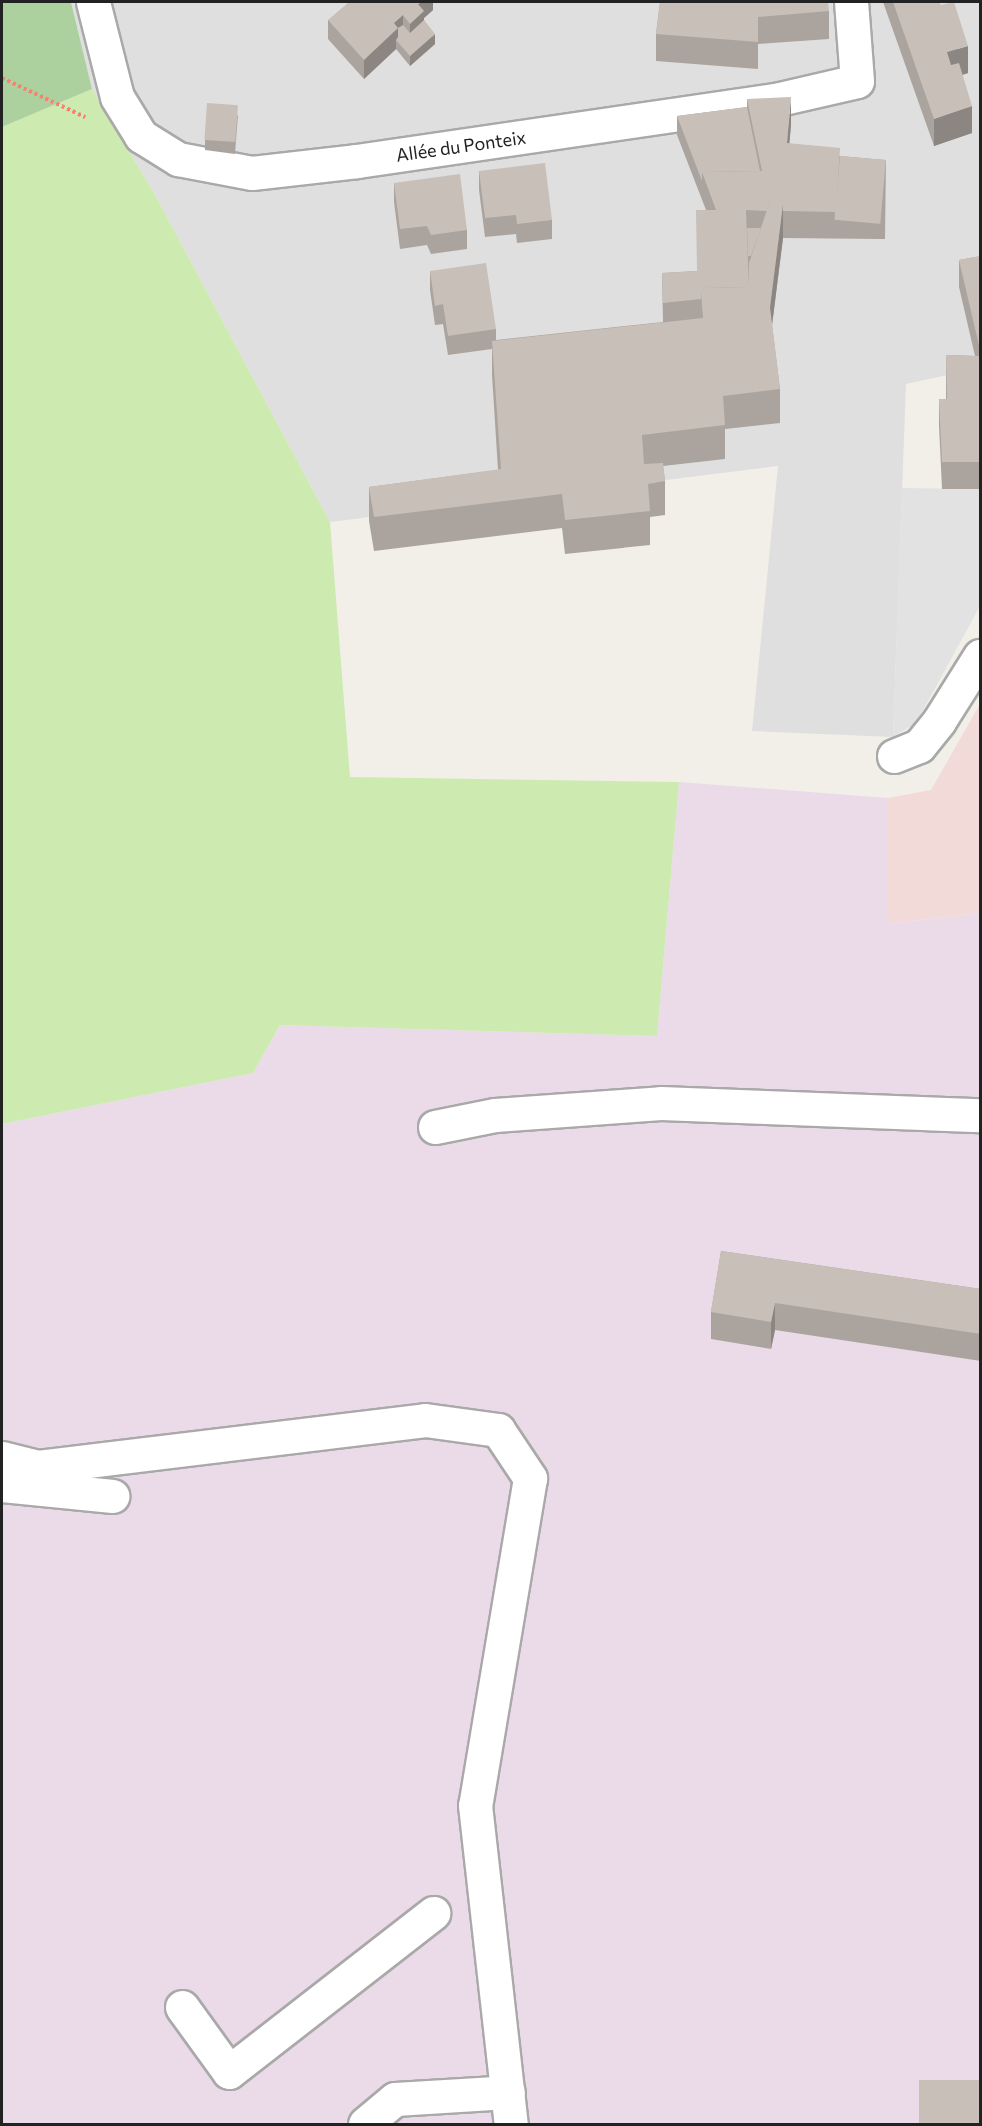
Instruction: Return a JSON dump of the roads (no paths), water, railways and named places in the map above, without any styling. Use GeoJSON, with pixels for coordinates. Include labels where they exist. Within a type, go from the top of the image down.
{"type":"FeatureCollection","features":[{"type":"Feature","properties":{"kind":"street","name":"Allée du Ponteix"},"geometry":{"type":"LineString","coordinates":[[93,2],[117,96],[141,136],[178,159],[252,173],[357,161],[775,100],[857,81],[851,2]]}},
{"type":"Feature","properties":{"kind":"street"},"geometry":{"type":"LineString","coordinates":[[894,756],[919,746],[939,721],[981,656]]}},
{"type":"Feature","properties":{"kind":"street"},"geometry":{"type":"LineString","coordinates":[[435,1127],[495,1115],[661,1103],[981,1114]]}},
{"type":"Feature","properties":{"kind":"street"},"geometry":{"type":"LineString","coordinates":[[2,1458],[38,1467],[425,1420],[498,1430],[530,1478],[476,1805],[511,2124]]}},
{"type":"Feature","properties":{"kind":"street"},"geometry":{"type":"LineString","coordinates":[[2,1485],[112,1496]]}},
{"type":"Feature","properties":{"kind":"street"},"geometry":{"type":"LineString","coordinates":[[182,2007],[229,2072],[434,1913]]}},
{"type":"Feature","properties":{"kind":"street"},"geometry":{"type":"LineString","coordinates":[[364,2124],[395,2099],[508,2092]]}}]}
